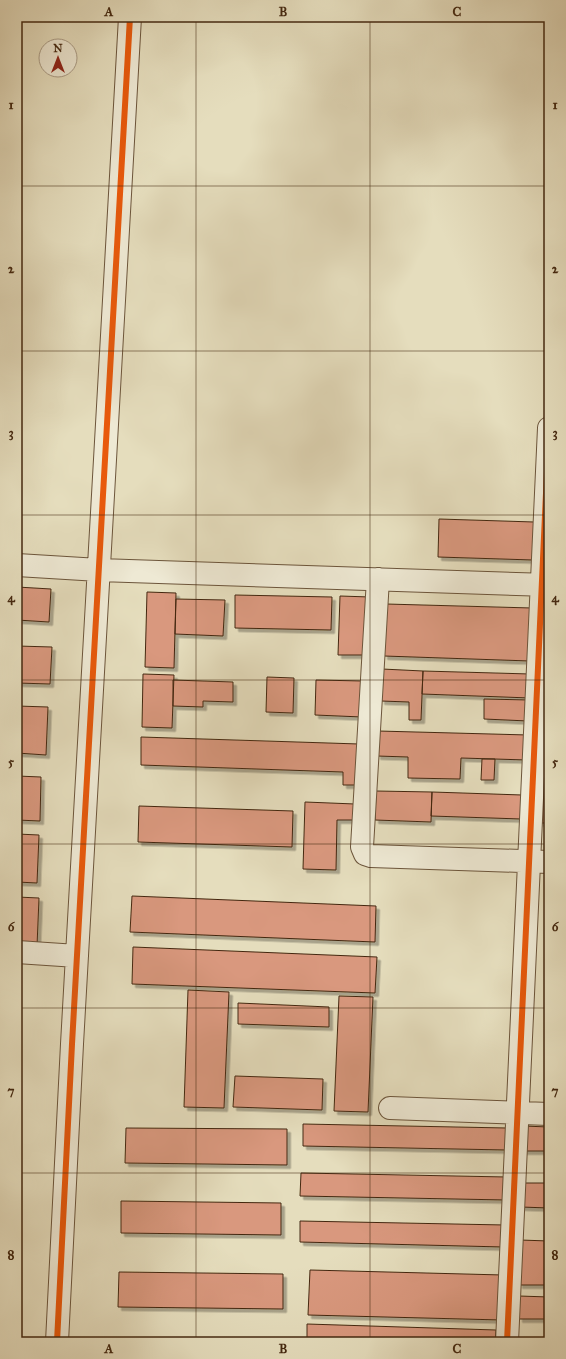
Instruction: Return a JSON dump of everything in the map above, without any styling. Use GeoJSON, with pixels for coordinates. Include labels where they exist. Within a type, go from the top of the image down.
{"type":"FeatureCollection","features":[{"type":"Feature","properties":{"kind":"street"},"geometry":{"type":"LineString","coordinates":[[57,1342],[77,956],[130,17]]}},
{"type":"Feature","properties":{"kind":"street"},"geometry":{"type":"LineString","coordinates":[[507,1342],[517,1113],[539,861],[549,428]]}},
{"type":"Feature","properties":{"kind":"street"},"geometry":{"type":"LineString","coordinates":[[17,565],[99,570],[545,585]]}},
{"type":"Feature","properties":{"kind":"street"},"geometry":{"type":"LineString","coordinates":[[378,579],[362,847],[365,854],[371,856],[539,861]]}},
{"type":"Feature","properties":{"kind":"street"},"geometry":{"type":"LineString","coordinates":[[17,952],[77,956]]}},
{"type":"Feature","properties":{"kind":"street"},"geometry":{"type":"LineString","coordinates":[[390,1108],[549,1114]]}},
{"type":"Feature","properties":{"kind":"building"},"geometry":{"type":"Polygon","coordinates":[[[439,519],[534,522],[533,560],[438,557],[439,519]]]}},
{"type":"Feature","properties":{"kind":"building"},"geometry":{"type":"Polygon","coordinates":[[[17,587],[51,589],[49,622],[17,620],[17,587]]]}},
{"type":"Feature","properties":{"kind":"building"},"geometry":{"type":"Polygon","coordinates":[[[147,592],[176,593],[174,668],[145,667],[147,592]]]}},
{"type":"Feature","properties":{"kind":"building"},"geometry":{"type":"Polygon","coordinates":[[[235,595],[332,597],[331,630],[235,628],[235,595]]]}},
{"type":"Feature","properties":{"kind":"building"},"geometry":{"type":"Polygon","coordinates":[[[340,596],[370,597],[365,655],[338,655],[340,596]]]}},
{"type":"Feature","properties":{"kind":"building"},"geometry":{"type":"Polygon","coordinates":[[[176,599],[225,600],[223,636],[175,634],[176,599]]]}},
{"type":"Feature","properties":{"kind":"building"},"geometry":{"type":"Polygon","coordinates":[[[386,604],[532,608],[530,661],[384,656],[386,604]]]}},
{"type":"Feature","properties":{"kind":"building"},"geometry":{"type":"Polygon","coordinates":[[[17,646],[52,647],[50,684],[17,683],[17,646]]]}},
{"type":"Feature","properties":{"kind":"building"},"geometry":{"type":"Polygon","coordinates":[[[382,669],[423,671],[421,720],[409,720],[409,702],[381,701],[382,669]]]}},
{"type":"Feature","properties":{"kind":"building"},"geometry":{"type":"Polygon","coordinates":[[[423,671],[530,674],[530,698],[422,694],[423,671]]]}},
{"type":"Feature","properties":{"kind":"building"},"geometry":{"type":"Polygon","coordinates":[[[143,674],[174,675],[172,728],[142,727],[143,674]]]}},
{"type":"Feature","properties":{"kind":"building"},"geometry":{"type":"Polygon","coordinates":[[[546,675],[549,676],[549,725],[544,725],[546,675]]]}},
{"type":"Feature","properties":{"kind":"building"},"geometry":{"type":"Polygon","coordinates":[[[267,677],[294,678],[293,713],[266,712],[267,677]]]}},
{"type":"Feature","properties":{"kind":"building"},"geometry":{"type":"Polygon","coordinates":[[[173,680],[233,682],[233,702],[203,701],[203,707],[173,706],[173,680]]]}},
{"type":"Feature","properties":{"kind":"building"},"geometry":{"type":"Polygon","coordinates":[[[316,680],[363,681],[362,717],[315,715],[316,680]]]}},
{"type":"Feature","properties":{"kind":"building"},"geometry":{"type":"Polygon","coordinates":[[[484,699],[529,700],[528,721],[484,719],[484,699]]]}},
{"type":"Feature","properties":{"kind":"building"},"geometry":{"type":"Polygon","coordinates":[[[17,706],[48,707],[46,755],[17,753],[17,706]]]}},
{"type":"Feature","properties":{"kind":"building"},"geometry":{"type":"Polygon","coordinates":[[[378,731],[528,735],[527,760],[461,758],[460,779],[408,778],[408,757],[377,756],[378,731]]]}},
{"type":"Feature","properties":{"kind":"building"},"geometry":{"type":"Polygon","coordinates":[[[141,737],[359,744],[358,785],[343,785],[343,772],[141,765],[141,737]]]}},
{"type":"Feature","properties":{"kind":"building"},"geometry":{"type":"Polygon","coordinates":[[[544,737],[549,737],[549,784],[542,783],[544,737]]]}},
{"type":"Feature","properties":{"kind":"building"},"geometry":{"type":"Polygon","coordinates":[[[482,759],[495,759],[494,780],[481,780],[482,759]]]}},
{"type":"Feature","properties":{"kind":"building"},"geometry":{"type":"Polygon","coordinates":[[[17,776],[41,777],[40,821],[17,820],[17,776]]]}},
{"type":"Feature","properties":{"kind":"building"},"geometry":{"type":"Polygon","coordinates":[[[376,791],[432,792],[431,822],[375,820],[376,791]]]}},
{"type":"Feature","properties":{"kind":"building"},"geometry":{"type":"Polygon","coordinates":[[[432,792],[522,795],[521,819],[431,816],[432,792]]]}},
{"type":"Feature","properties":{"kind":"building"},"geometry":{"type":"Polygon","coordinates":[[[540,796],[549,797],[549,823],[540,823],[540,796]]]}},
{"type":"Feature","properties":{"kind":"building"},"geometry":{"type":"Polygon","coordinates":[[[305,802],[355,804],[355,820],[337,820],[336,870],[303,869],[305,802]]]}},
{"type":"Feature","properties":{"kind":"building"},"geometry":{"type":"Polygon","coordinates":[[[139,806],[293,811],[292,847],[138,842],[139,806]]]}},
{"type":"Feature","properties":{"kind":"building"},"geometry":{"type":"Polygon","coordinates":[[[17,834],[39,835],[37,883],[17,882],[17,834]]]}},
{"type":"Feature","properties":{"kind":"building"},"geometry":{"type":"Polygon","coordinates":[[[132,896],[376,906],[375,942],[130,932],[132,896]]]}},
{"type":"Feature","properties":{"kind":"building"},"geometry":{"type":"Polygon","coordinates":[[[17,897],[39,898],[37,946],[17,945],[17,897]]]}},
{"type":"Feature","properties":{"kind":"building"},"geometry":{"type":"Polygon","coordinates":[[[133,947],[377,957],[375,993],[132,984],[133,947]]]}},
{"type":"Feature","properties":{"kind":"building"},"geometry":{"type":"Polygon","coordinates":[[[188,990],[229,992],[224,1108],[184,1107],[188,990]]]}},
{"type":"Feature","properties":{"kind":"building"},"geometry":{"type":"Polygon","coordinates":[[[339,996],[373,997],[368,1112],[334,1111],[339,996]]]}},
{"type":"Feature","properties":{"kind":"building"},"geometry":{"type":"Polygon","coordinates":[[[238,1003],[329,1007],[329,1027],[238,1024],[238,1003]]]}},
{"type":"Feature","properties":{"kind":"building"},"geometry":{"type":"Polygon","coordinates":[[[235,1076],[323,1079],[322,1110],[233,1107],[235,1076]]]}},
{"type":"Feature","properties":{"kind":"building"},"geometry":{"type":"Polygon","coordinates":[[[303,1124],[507,1128],[507,1150],[303,1146],[303,1124]]]}},
{"type":"Feature","properties":{"kind":"building"},"geometry":{"type":"Polygon","coordinates":[[[523,1126],[549,1127],[549,1151],[522,1151],[523,1126]]]}},
{"type":"Feature","properties":{"kind":"building"},"geometry":{"type":"Polygon","coordinates":[[[126,1128],[287,1129],[287,1165],[125,1163],[126,1128]]]}},
{"type":"Feature","properties":{"kind":"building"},"geometry":{"type":"Polygon","coordinates":[[[301,1173],[507,1177],[507,1200],[300,1196],[301,1173]]]}},
{"type":"Feature","properties":{"kind":"building"},"geometry":{"type":"Polygon","coordinates":[[[522,1183],[549,1183],[549,1208],[521,1207],[522,1183]]]}},
{"type":"Feature","properties":{"kind":"building"},"geometry":{"type":"Polygon","coordinates":[[[121,1201],[281,1203],[281,1235],[121,1233],[121,1201]]]}},
{"type":"Feature","properties":{"kind":"building"},"geometry":{"type":"Polygon","coordinates":[[[300,1221],[505,1225],[504,1247],[300,1242],[300,1221]]]}},
{"type":"Feature","properties":{"kind":"building"},"geometry":{"type":"Polygon","coordinates":[[[520,1240],[549,1241],[549,1285],[519,1285],[520,1240]]]}},
{"type":"Feature","properties":{"kind":"building"},"geometry":{"type":"Polygon","coordinates":[[[310,1270],[503,1275],[502,1320],[308,1315],[310,1270]]]}},
{"type":"Feature","properties":{"kind":"building"},"geometry":{"type":"Polygon","coordinates":[[[119,1272],[283,1274],[283,1309],[118,1307],[119,1272]]]}},
{"type":"Feature","properties":{"kind":"building"},"geometry":{"type":"Polygon","coordinates":[[[519,1296],[549,1297],[549,1319],[519,1319],[519,1296]]]}},
{"type":"Feature","properties":{"kind":"building"},"geometry":{"type":"Polygon","coordinates":[[[307,1324],[496,1330],[495,1342],[307,1342],[307,1324]]]}},
{"type":"Feature","properties":{"kind":"cycle path"},"geometry":{"type":"LineString","coordinates":[[57,1342],[72,1044],[130,17]]}},
{"type":"Feature","properties":{"kind":"cycle path"},"geometry":{"type":"LineString","coordinates":[[507,1342],[549,428]]}}]}
